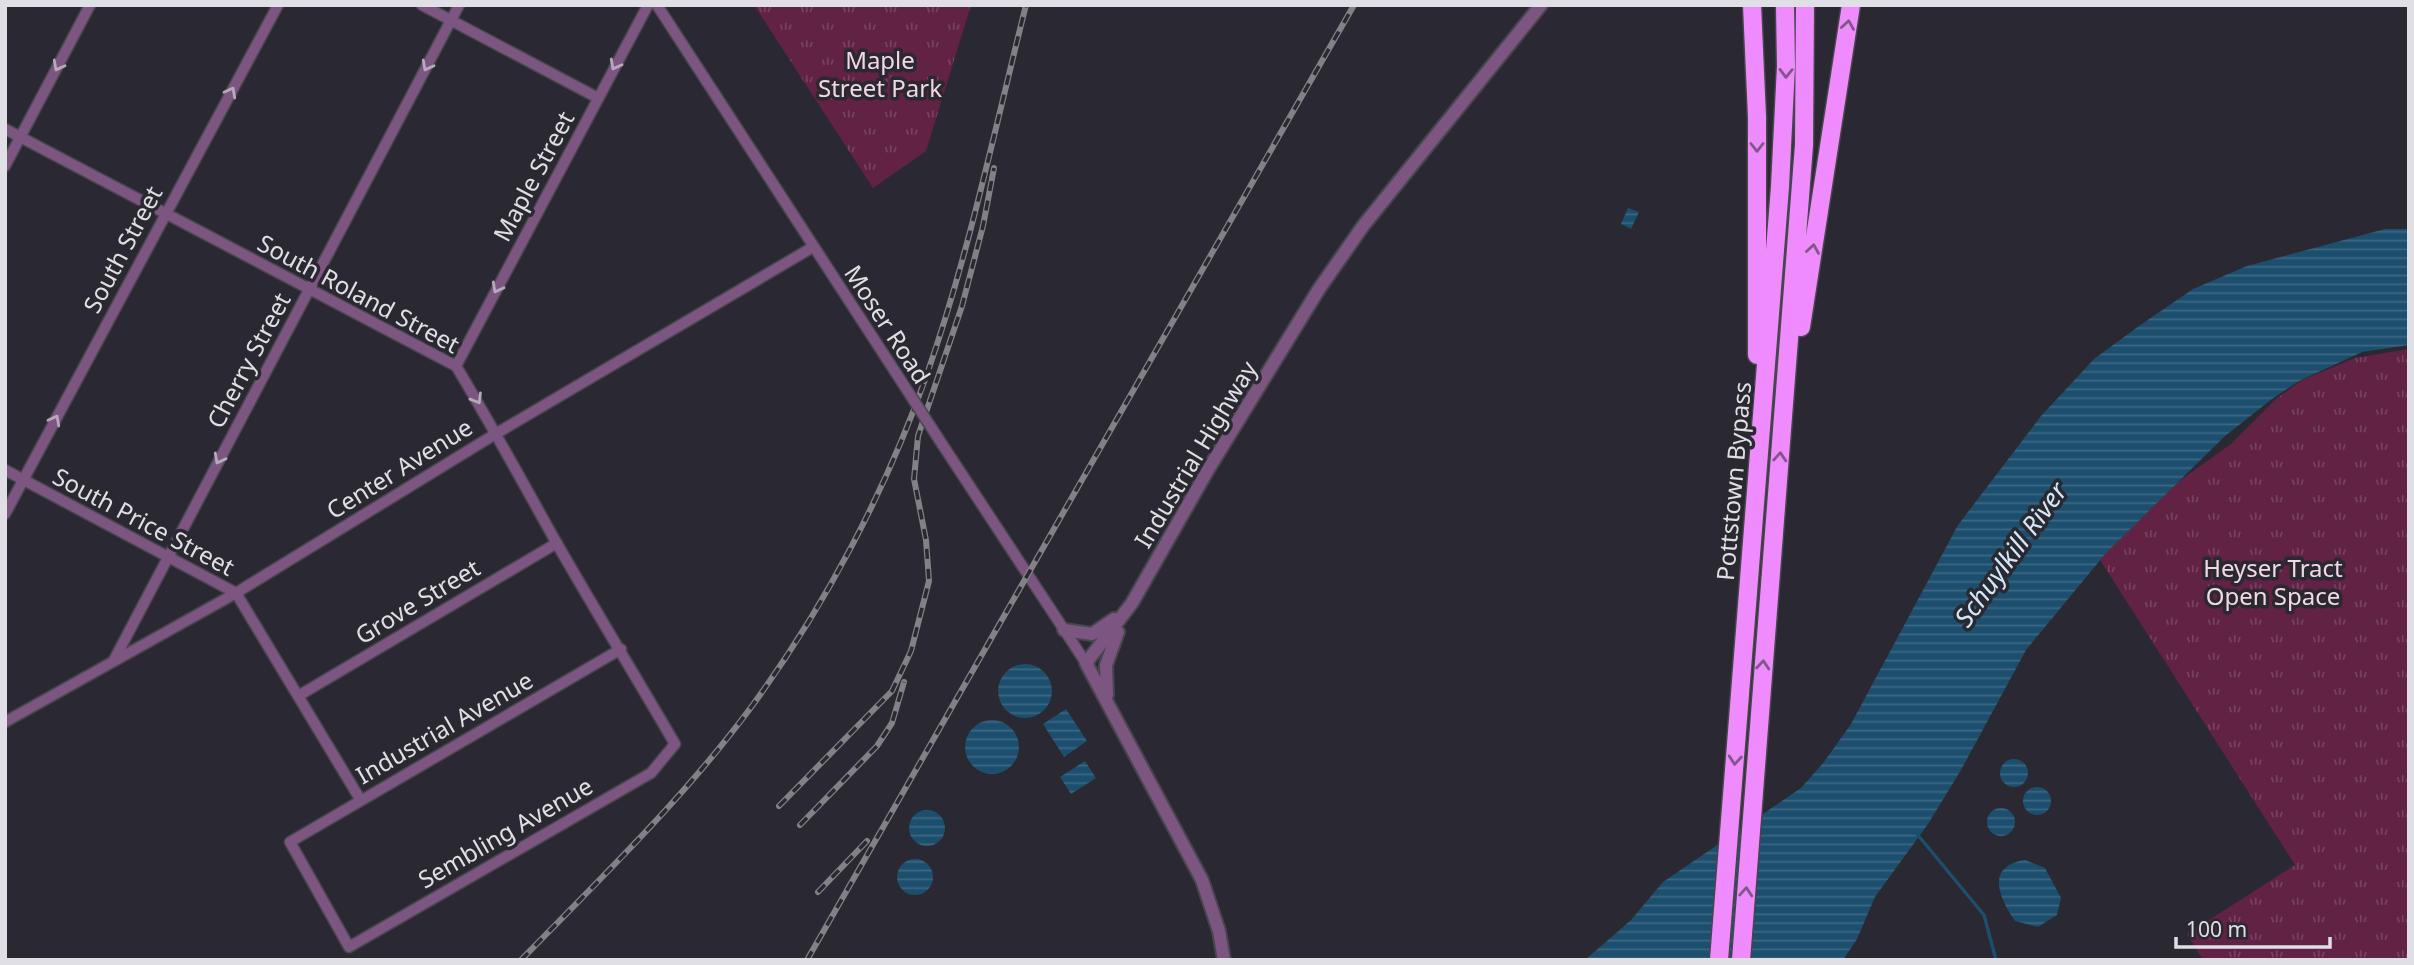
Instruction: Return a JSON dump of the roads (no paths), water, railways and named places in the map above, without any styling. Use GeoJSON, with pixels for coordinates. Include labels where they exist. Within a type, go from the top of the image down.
{"type":"FeatureCollection","features":[{"type":"Feature","properties":{"kind":"highway"},"geometry":{"type":"LineString","coordinates":[[1752,5],[1757,117],[1758,394],[1754,521]]}},
{"type":"Feature","properties":{"kind":"highway","name":"Pottstown Bypass"},"geometry":{"type":"LineString","coordinates":[[1719,960],[1783,148],[1785,5]]}},
{"type":"Feature","properties":{"kind":"highway","name":"Pottstown Bypass"},"geometry":{"type":"LineString","coordinates":[[1741,960],[1804,145],[1805,5]]}},
{"type":"Feature","properties":{"kind":"highway"},"geometry":{"type":"LineString","coordinates":[[1784,413],[1802,323],[1851,5]]}},
{"type":"Feature","properties":{"kind":"street"},"geometry":{"type":"LineString","coordinates":[[5,166],[90,5]]}},
{"type":"Feature","properties":{"kind":"street","name":"South Street"},"geometry":{"type":"LineString","coordinates":[[5,514],[278,5]]}},
{"type":"Feature","properties":{"kind":"street"},"geometry":{"type":"LineString","coordinates":[[422,5],[598,98]]}},
{"type":"Feature","properties":{"kind":"street","name":"Cherry Street"},"geometry":{"type":"LineString","coordinates":[[114,661],[166,556],[309,291],[458,5]]}},
{"type":"Feature","properties":{"kind":"street","name":"Maple Street"},"geometry":{"type":"LineString","coordinates":[[456,366],[648,5]]}},
{"type":"Feature","properties":{"kind":"street","name":"Moser Road"},"geometry":{"type":"LineString","coordinates":[[657,5],[1086,663]]}},
{"type":"Feature","properties":{"kind":"street","name":"Industrial Highway"},"geometry":{"type":"LineString","coordinates":[[1086,663],[1132,603],[1209,468],[1329,274],[1363,226],[1541,5]]}},
{"type":"Feature","properties":{"kind":"street","name":"South Roland Street"},"geometry":{"type":"LineString","coordinates":[[5,129],[456,366],[675,744]]}},
{"type":"Feature","properties":{"kind":"street","name":"Center Avenue"},"geometry":{"type":"LineString","coordinates":[[5,722],[236,593],[497,433],[813,247]]}},
{"type":"Feature","properties":{"kind":"street","name":"South Price Street"},"geometry":{"type":"LineString","coordinates":[[5,470],[236,593],[360,799]]}},
{"type":"Feature","properties":{"kind":"street","name":"Grove Street"},"geometry":{"type":"LineString","coordinates":[[298,696],[557,543]]}},
{"type":"Feature","properties":{"kind":"street"},"geometry":{"type":"LineString","coordinates":[[1064,630],[1092,634],[1103,629],[1132,603]]}},
{"type":"Feature","properties":{"kind":"street"},"geometry":{"type":"LineString","coordinates":[[1107,699],[1105,685],[1108,655],[1132,603]]}},
{"type":"Feature","properties":{"kind":"street","name":"Industrial Avenue"},"geometry":{"type":"LineString","coordinates":[[290,842],[621,649]]}},
{"type":"Feature","properties":{"kind":"street"},"geometry":{"type":"LineString","coordinates":[[1086,663],[1202,880],[1220,931],[1224,960]]}},
{"type":"Feature","properties":{"kind":"street","name":"Sembling Avenue"},"geometry":{"type":"LineString","coordinates":[[290,842],[349,947],[651,772],[675,744]]}},
{"type":"Feature","properties":{"kind":"water"},"geometry":{"type":"Polygon","coordinates":[[[1628,208],[1639,212],[1631,229],[1621,224],[1628,208]]]}},
{"type":"Feature","properties":{"kind":"water","name":"Schuylkill River"},"geometry":{"type":"Polygon","coordinates":[[[2385,229],[2409,229],[2409,345],[2362,352],[2299,381],[2272,399],[2225,436],[2106,553],[2026,650],[1961,770],[1928,824],[1875,897],[1857,939],[1843,960],[1585,960],[1631,920],[1663,882],[1801,788],[1824,762],[1851,724],[1958,525],[2041,416],[2094,359],[2193,289],[2247,266],[2385,229]]]}},
{"type":"Feature","properties":{"kind":"water"},"geometry":{"type":"Polygon","coordinates":[[[1030,664],[1040,668],[1048,676],[1052,691],[1048,706],[1040,714],[1020,718],[1010,714],[1002,706],[998,686],[1002,676],[1010,668],[1030,664]]]}},
{"type":"Feature","properties":{"kind":"water"},"geometry":{"type":"Polygon","coordinates":[[[1066,709],[1087,741],[1064,757],[1043,724],[1066,709]]]}},
{"type":"Feature","properties":{"kind":"water"},"geometry":{"type":"Polygon","coordinates":[[[997,720],[1007,724],[1015,732],[1019,747],[1015,762],[1007,770],[987,774],[977,770],[969,762],[965,742],[969,732],[977,724],[997,720]]]}},
{"type":"Feature","properties":{"kind":"water"},"geometry":{"type":"Polygon","coordinates":[[[2014,759],[2024,763],[2028,773],[2024,783],[2014,787],[2004,783],[2000,773],[2004,763],[2014,759]]]}},
{"type":"Feature","properties":{"kind":"water"},"geometry":{"type":"Polygon","coordinates":[[[1085,761],[1096,778],[1071,794],[1060,777],[1085,761]]]}},
{"type":"Feature","properties":{"kind":"water"},"geometry":{"type":"Polygon","coordinates":[[[2037,787],[2047,791],[2051,801],[2047,811],[2037,815],[2027,811],[2023,801],[2027,791],[2037,787]]]}},
{"type":"Feature","properties":{"kind":"water"},"geometry":{"type":"Polygon","coordinates":[[[2001,808],[2011,812],[2015,822],[2011,832],[2001,836],[1991,832],[1987,822],[1991,812],[2001,808]]]}},
{"type":"Feature","properties":{"kind":"water"},"geometry":{"type":"Polygon","coordinates":[[[927,810],[940,815],[945,828],[940,841],[927,846],[914,841],[909,828],[914,815],[927,810]]]}},
{"type":"Feature","properties":{"kind":"water"},"geometry":{"type":"Polygon","coordinates":[[[915,859],[928,864],[933,877],[928,890],[915,895],[902,890],[897,877],[902,864],[915,859]]]}},
{"type":"Feature","properties":{"kind":"water"},"geometry":{"type":"Polygon","coordinates":[[[2025,860],[2045,868],[2061,898],[2057,915],[2038,927],[2015,921],[2004,903],[1999,884],[2004,869],[2012,863],[2025,860]]]}},
{"type":"Feature","properties":{"kind":"waterway"},"geometry":{"type":"LineString","coordinates":[[1917,834],[1984,915],[1996,960]]}},
{"type":"Feature","properties":{"kind":"railway"},"geometry":{"type":"LineString","coordinates":[[521,960],[641,837],[726,740],[779,668],[852,546],[911,418],[942,329],[981,191],[1026,5]]}},
{"type":"Feature","properties":{"kind":"railway"},"geometry":{"type":"LineString","coordinates":[[807,960],[1354,5]]}},
{"type":"Feature","properties":{"kind":"railway"},"geometry":{"type":"LineString","coordinates":[[779,806],[892,691],[911,651],[929,581],[926,540],[914,479],[918,436],[962,306],[983,226],[994,168]]}},
{"type":"Feature","properties":{"kind":"railway"},"geometry":{"type":"LineString","coordinates":[[800,825],[877,746],[892,723],[904,682]]}},
{"type":"Feature","properties":{"kind":"railway"},"geometry":{"type":"LineString","coordinates":[[818,892],[867,841]]}},
{"type":"Feature","properties":{"kind":"park label","name":"Maple Street Park"},"geometry":{"type":"Point","coordinates":[880,73]}},
{"type":"Feature","properties":{"kind":"park label","name":"Heyser Tract Open Space"},"geometry":{"type":"Point","coordinates":[2273,581]}}]}
